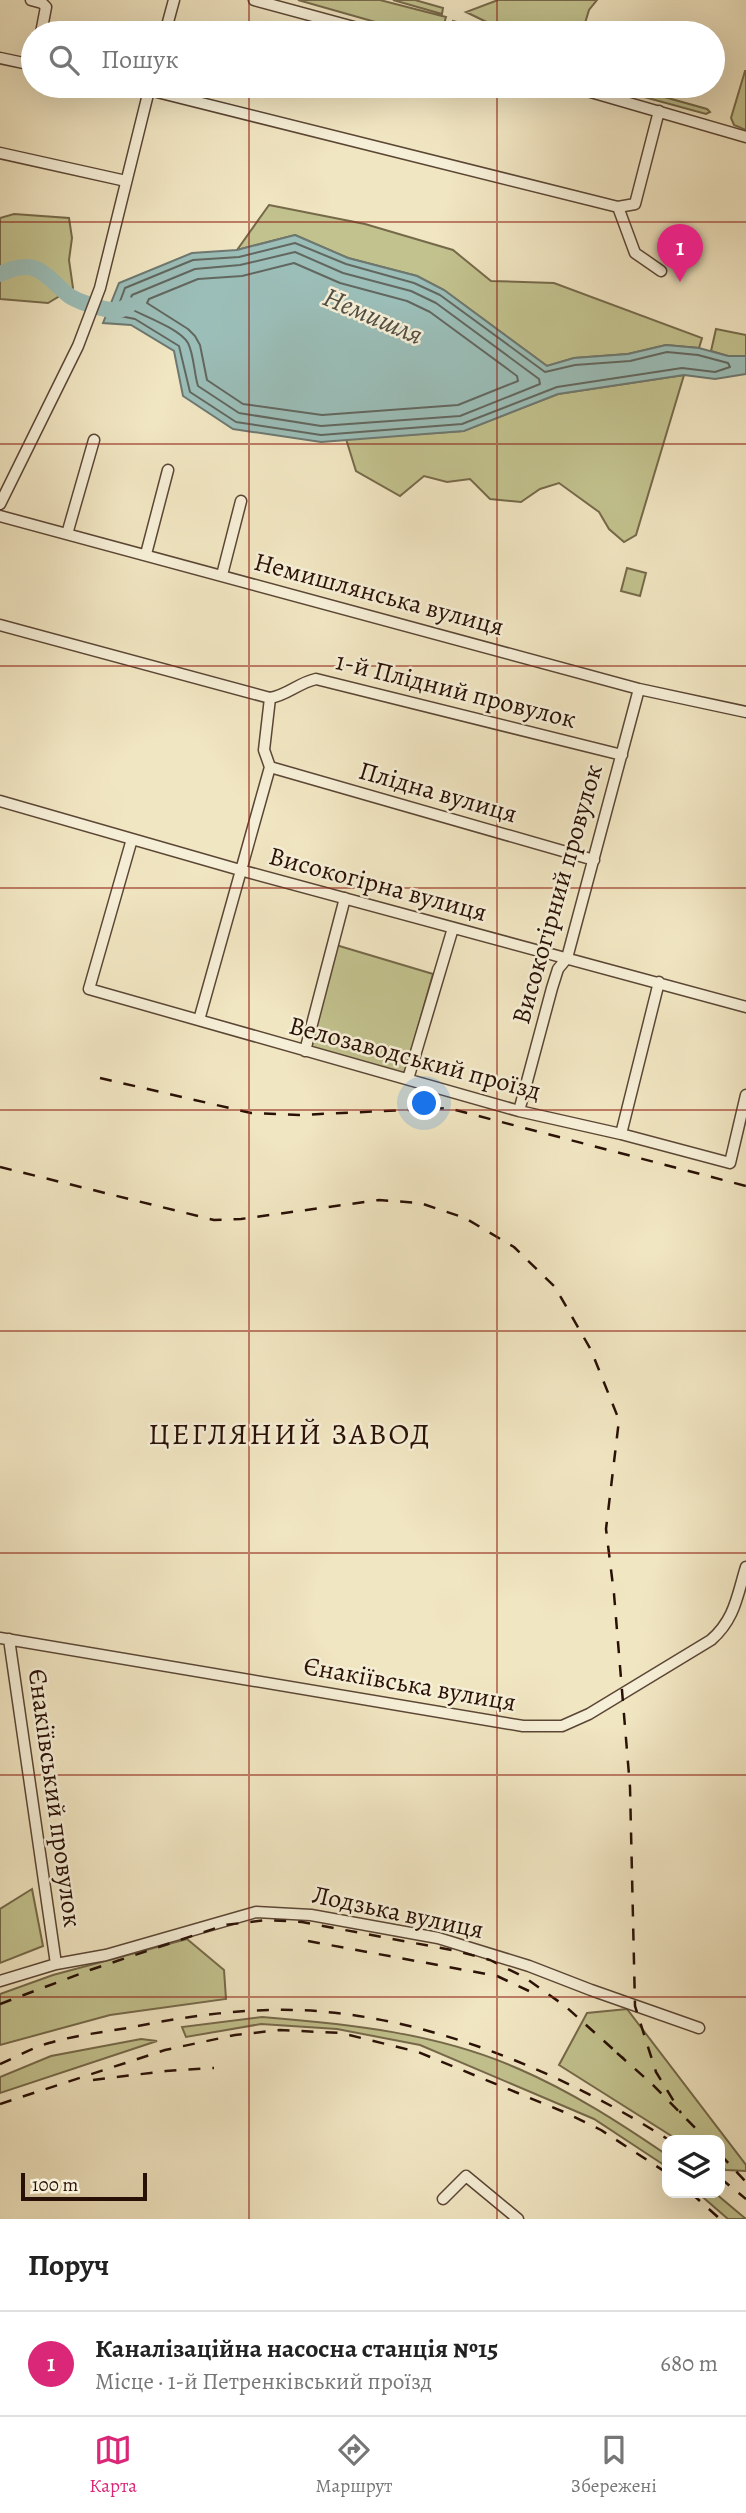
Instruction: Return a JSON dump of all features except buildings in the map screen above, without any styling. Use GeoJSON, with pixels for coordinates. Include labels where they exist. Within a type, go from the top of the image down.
{"type":"FeatureCollection","features":[{"type":"Feature","properties":{"kind":"street"},"geometry":{"type":"LineString","coordinates":[[31,0],[46,7],[43,21]]}},
{"type":"Feature","properties":{"kind":"street"},"geometry":{"type":"LineString","coordinates":[[168,21],[174,0]]}},
{"type":"Feature","properties":{"kind":"street"},"geometry":{"type":"LineString","coordinates":[[254,0],[332,21]]}},
{"type":"Feature","properties":{"kind":"street"},"geometry":{"type":"LineString","coordinates":[[0,58],[21,62]]}},
{"type":"Feature","properties":{"kind":"street"},"geometry":{"type":"LineString","coordinates":[[0,504],[86,328],[100,288],[147,98]]}},
{"type":"Feature","properties":{"kind":"street"},"geometry":{"type":"LineString","coordinates":[[189,98],[618,207],[635,204],[659,111]]}},
{"type":"Feature","properties":{"kind":"street"},"geometry":{"type":"LineString","coordinates":[[613,98],[746,137]]}},
{"type":"Feature","properties":{"kind":"street"},"geometry":{"type":"LineString","coordinates":[[0,153],[126,181]]}},
{"type":"Feature","properties":{"kind":"street"},"geometry":{"type":"LineString","coordinates":[[618,207],[635,253],[661,271]]}},
{"type":"Feature","properties":{"kind":"street"},"geometry":{"type":"LineString","coordinates":[[67,534],[94,440]]}},
{"type":"Feature","properties":{"kind":"street"},"geometry":{"type":"LineString","coordinates":[[146,555],[168,470]]}},
{"type":"Feature","properties":{"kind":"street"},"geometry":{"type":"LineString","coordinates":[[222,575],[241,501]]}},
{"type":"Feature","properties":{"kind":"street","name":"Немишлянська вулиця"},"geometry":{"type":"LineString","coordinates":[[0,516],[639,689],[746,712]]}},
{"type":"Feature","properties":{"kind":"street"},"geometry":{"type":"LineString","coordinates":[[0,625],[270,698],[264,750],[270,767],[199,1020]]}},
{"type":"Feature","properties":{"kind":"street","name":"1-й Плідний провулок"},"geometry":{"type":"LineString","coordinates":[[270,698],[285,695],[302,682],[316,679],[622,755]]}},
{"type":"Feature","properties":{"kind":"street","name":"Високогірний провулок"},"geometry":{"type":"LineString","coordinates":[[519,1111],[552,988],[558,970],[566,958],[594,860],[639,689]]}},
{"type":"Feature","properties":{"kind":"street","name":"Плідна вулиця"},"geometry":{"type":"LineString","coordinates":[[270,767],[594,860]]}},
{"type":"Feature","properties":{"kind":"street","name":"Високогірна вулиця"},"geometry":{"type":"LineString","coordinates":[[0,801],[240,870],[746,1007]]}},
{"type":"Feature","properties":{"kind":"street","name":"Велозаводський проїзд"},"geometry":{"type":"LineString","coordinates":[[132,839],[89,989],[519,1111],[621,1133],[730,1164],[746,1095]]}},
{"type":"Feature","properties":{"kind":"street"},"geometry":{"type":"LineString","coordinates":[[305,1052],[345,898]]}},
{"type":"Feature","properties":{"kind":"street"},"geometry":{"type":"LineString","coordinates":[[408,1079],[453,928]]}},
{"type":"Feature","properties":{"kind":"street"},"geometry":{"type":"LineString","coordinates":[[621,1133],[659,982]]}},
{"type":"Feature","properties":{"kind":"street","name":"Єнакіївська вулиця"},"geometry":{"type":"LineString","coordinates":[[4,1638],[523,1726],[562,1726],[589,1714],[718,1634],[732,1614],[746,1567]]}},
{"type":"Feature","properties":{"kind":"street","name":"Єнакіївський провулок"},"geometry":{"type":"LineString","coordinates":[[4,1638],[56,1964]]}},
{"type":"Feature","properties":{"kind":"street","name":"Лодзька вулиця"},"geometry":{"type":"LineString","coordinates":[[0,1981],[56,1964],[106,1955],[256,1912],[312,1914],[382,1926],[449,1942],[529,1966],[699,2028]]}},
{"type":"Feature","properties":{"kind":"street"},"geometry":{"type":"LineString","coordinates":[[443,2199],[466,2176],[519,2219]]}},
{"type":"Feature","properties":{"kind":"green space"},"geometry":{"type":"Polygon","coordinates":[[[298,0],[380,0],[446,17],[445,21],[372,21],[298,0]]]}},
{"type":"Feature","properties":{"kind":"green space"},"geometry":{"type":"Polygon","coordinates":[[[393,0],[415,0],[443,8],[442,14],[393,0]]]}},
{"type":"Feature","properties":{"kind":"green space"},"geometry":{"type":"Polygon","coordinates":[[[498,0],[597,0],[589,10],[586,21],[484,21],[466,12],[498,0]]]}},
{"type":"Feature","properties":{"kind":"green space"},"geometry":{"type":"Polygon","coordinates":[[[745,71],[746,130],[734,125],[731,118],[745,71]]]}},
{"type":"Feature","properties":{"kind":"green space"},"geometry":{"type":"Polygon","coordinates":[[[648,98],[668,98],[707,109],[710,112],[706,114],[648,98]]]}},
{"type":"Feature","properties":{"kind":"green space"},"geometry":{"type":"Polygon","coordinates":[[[269,205],[365,224],[453,250],[491,281],[554,283],[702,338],[699,348],[666,345],[628,354],[574,358],[547,366],[444,290],[417,276],[348,258],[295,235],[237,250],[269,205]]]}},
{"type":"Feature","properties":{"kind":"green space"},"geometry":{"type":"Polygon","coordinates":[[[14,214],[69,218],[72,238],[69,260],[73,288],[48,303],[0,299],[0,218],[14,214]]]}},
{"type":"Feature","properties":{"kind":"green space"},"geometry":{"type":"Polygon","coordinates":[[[716,329],[746,335],[746,356],[728,356],[711,351],[716,329]]]}},
{"type":"Feature","properties":{"kind":"green space"},"geometry":{"type":"Polygon","coordinates":[[[684,375],[636,535],[624,542],[609,529],[599,512],[559,483],[540,489],[521,502],[490,499],[470,479],[447,482],[424,476],[400,496],[356,471],[346,439],[463,431],[558,394],[684,375]]]}},
{"type":"Feature","properties":{"kind":"green space"},"geometry":{"type":"Polygon","coordinates":[[[627,568],[646,573],[640,596],[621,591],[627,568]]]}},
{"type":"Feature","properties":{"kind":"green space"},"geometry":{"type":"Polygon","coordinates":[[[336,945],[433,974],[406,1070],[402,1074],[312,1050],[310,1045],[336,945]]]}},
{"type":"Feature","properties":{"kind":"green space"},"geometry":{"type":"Polygon","coordinates":[[[32,1889],[43,1946],[0,1963],[0,1909],[32,1889]]]}},
{"type":"Feature","properties":{"kind":"green space"},"geometry":{"type":"Polygon","coordinates":[[[187,1939],[224,1970],[226,1999],[110,2015],[0,2045],[0,1994],[53,1975],[187,1939]]]}},
{"type":"Feature","properties":{"kind":"green space"},"geometry":{"type":"Polygon","coordinates":[[[627,2009],[723,2135],[670,2135],[559,2065],[587,2013],[627,2009]]]}},
{"type":"Feature","properties":{"kind":"green space"},"geometry":{"type":"Polygon","coordinates":[[[262,2017],[393,2032],[457,2047],[519,2069],[577,2098],[662,2152],[662,2164],[594,2119],[420,2045],[337,2029],[261,2024],[186,2037],[182,2027],[262,2017]]]}},
{"type":"Feature","properties":{"kind":"green space"},"geometry":{"type":"Polygon","coordinates":[[[141,2039],[157,2041],[0,2093],[0,2077],[51,2056],[141,2039]]]}},
{"type":"Feature","properties":{"kind":"green space"},"geometry":{"type":"Polygon","coordinates":[[[725,2137],[746,2165],[746,2171],[726,2170],[725,2137]]]}},
{"type":"Feature","properties":{"kind":"green space"},"geometry":{"type":"Polygon","coordinates":[[[704,2198],[721,2198],[746,2219],[728,2219],[704,2198]]]}},
{"type":"Feature","properties":{"kind":"water"},"geometry":{"type":"Polygon","coordinates":[[[295,235],[348,258],[417,276],[444,290],[547,366],[574,358],[628,354],[666,345],[699,348],[728,356],[746,356],[746,374],[715,379],[684,375],[558,394],[464,431],[321,442],[233,429],[183,396],[174,351],[131,325],[103,323],[119,283],[192,253],[237,250],[295,235]]]}},
{"type":"Feature","properties":{"kind":"waterway","name":"Немишля"},"geometry":{"type":"LineString","coordinates":[[0,274],[12,269],[31,267],[45,274],[71,297],[84,303],[114,310],[129,305]]}},
{"type":"Feature","properties":{"kind":"railway"},"geometry":{"type":"LineString","coordinates":[[100,1078],[251,1113],[299,1115],[448,1108],[746,1186]]}},
{"type":"Feature","properties":{"kind":"railway"},"geometry":{"type":"LineString","coordinates":[[0,1167],[214,1220],[241,1219],[379,1200],[420,1203],[465,1218],[514,1247],[555,1287],[591,1350],[619,1420],[606,1529],[630,1787],[635,2006],[656,2072],[681,2113]]}},
{"type":"Feature","properties":{"kind":"railway"},"geometry":{"type":"LineString","coordinates":[[0,2004],[90,1970],[225,1925],[266,1920],[302,1922],[457,1951],[490,1960],[524,1977],[565,2006],[624,2059]]}},
{"type":"Feature","properties":{"kind":"railway"},"geometry":{"type":"LineString","coordinates":[[308,1941],[497,1976],[529,1991]]}},
{"type":"Feature","properties":{"kind":"railway"},"geometry":{"type":"LineString","coordinates":[[0,2064],[36,2047],[59,2040],[167,2021],[218,2013],[322,2011],[374,2018],[426,2030],[478,2047],[529,2066],[578,2089],[662,2136]]}},
{"type":"Feature","properties":{"kind":"railway"},"geometry":{"type":"LineString","coordinates":[[0,2104],[165,2050],[235,2035],[280,2030],[341,2033],[418,2052],[564,2112],[601,2130],[662,2170]]}},
{"type":"Feature","properties":{"kind":"railway"},"geometry":{"type":"LineString","coordinates":[[617,2053],[702,2135]]}},
{"type":"Feature","properties":{"kind":"railway"},"geometry":{"type":"LineString","coordinates":[[93,2080],[214,2068]]}},
{"type":"Feature","properties":{"kind":"railway"},"geometry":{"type":"LineString","coordinates":[[725,2159],[746,2182]]}},
{"type":"Feature","properties":{"kind":"railway"},"geometry":{"type":"LineString","coordinates":[[725,2182],[746,2199]]}},
{"type":"Feature","properties":{"kind":"railway"},"geometry":{"type":"LineString","coordinates":[[697,2198],[720,2219]]}},
{"type":"Feature","properties":{"kind":"place","name":"Каналізаційна насосна станція №15"},"geometry":{"type":"Point","coordinates":[680,282]}},
{"type":"Feature","properties":{"kind":"district","name":"ЦЕГЛЯНИЙ ЗАВОД"},"geometry":{"type":"Point","coordinates":[290,1434]}}]}
